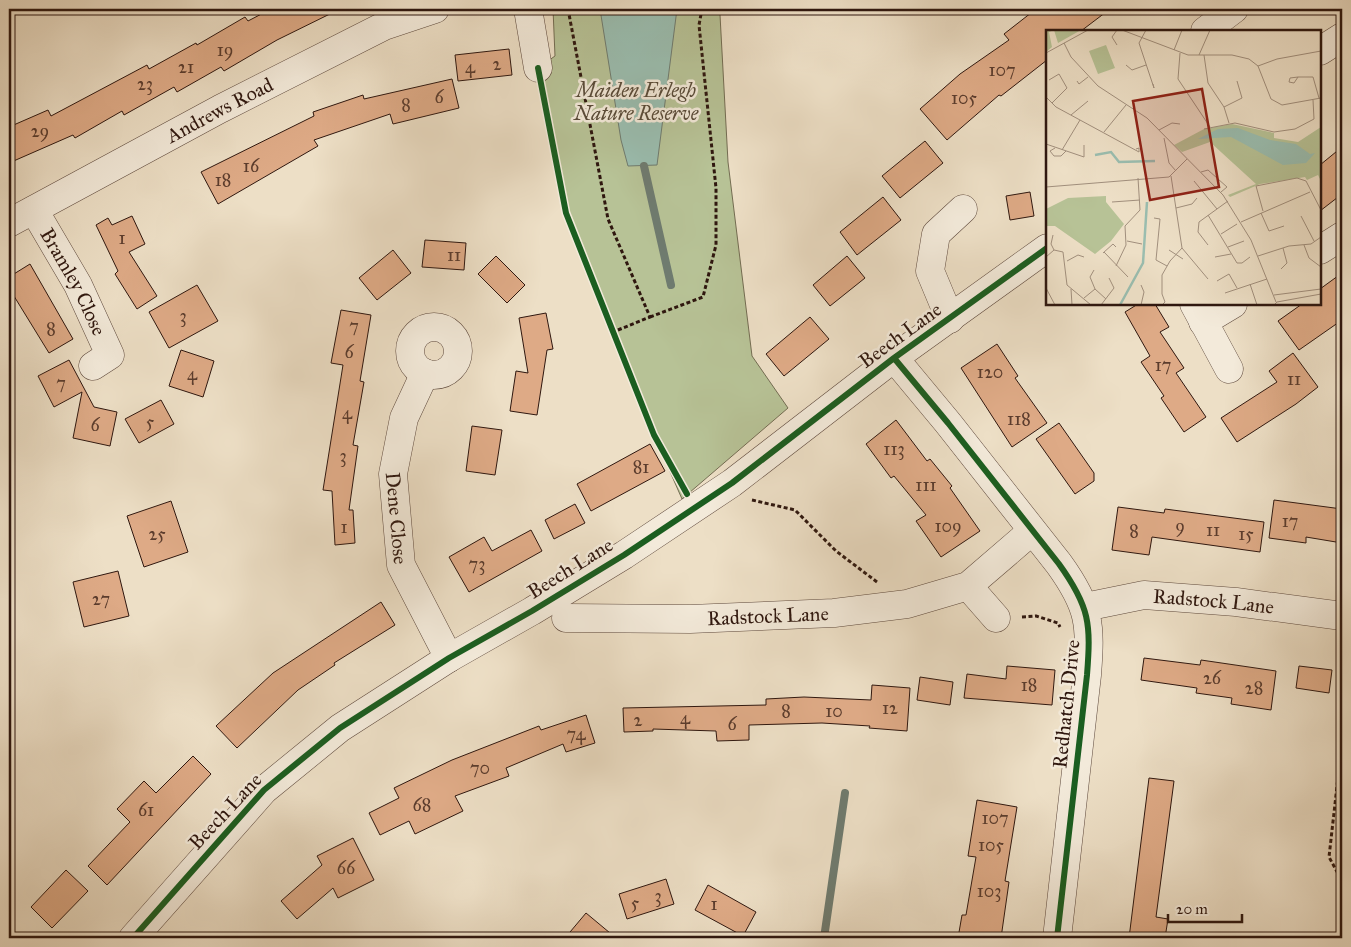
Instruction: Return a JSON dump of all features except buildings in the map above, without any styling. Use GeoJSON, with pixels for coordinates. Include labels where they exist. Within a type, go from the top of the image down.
{"type":"FeatureCollection","features":[{"type":"Feature","properties":{"kind":"street","name":"Andrews Road"},"geometry":{"type":"LineString","coordinates":[[9,223],[220,109],[384,26],[436,9]]}},
{"type":"Feature","properties":{"kind":"street"},"geometry":{"type":"LineString","coordinates":[[528,9],[538,68]]}},
{"type":"Feature","properties":{"kind":"street"},"geometry":{"type":"LineString","coordinates":[[1206,30],[1234,9]]}},
{"type":"Feature","properties":{"kind":"street"},"geometry":{"type":"LineString","coordinates":[[1321,51],[1342,37]]}},
{"type":"Feature","properties":{"kind":"street","name":"Beech Lane"},"geometry":{"type":"LineString","coordinates":[[950,319],[930,271],[936,234],[963,208]]}},
{"type":"Feature","properties":{"kind":"street","name":"Bramley Close"},"geometry":{"type":"LineString","coordinates":[[34,210],[78,285],[111,356]]}},
{"type":"Feature","properties":{"kind":"street"},"geometry":{"type":"LineString","coordinates":[[1321,249],[1342,236]]}},
{"type":"Feature","properties":{"kind":"street","name":"Beech Lane"},"geometry":{"type":"LineString","coordinates":[[133,938],[264,790],[340,728],[449,658],[532,611],[721,490],[894,358],[1046,249]]}},
{"type":"Feature","properties":{"kind":"street"},"geometry":{"type":"LineString","coordinates":[[1229,305],[1199,313],[1229,369]]}},
{"type":"Feature","properties":{"kind":"street","name":"Redhatch Drive"},"geometry":{"type":"LineString","coordinates":[[894,358],[948,423],[1075,586],[1085,607],[1090,637],[1087,675],[1057,938]]}},
{"type":"Feature","properties":{"kind":"street","name":"Dene Close"},"geometry":{"type":"LineString","coordinates":[[425,373],[404,418],[393,474],[393,483],[400,565],[449,658]]}},
{"type":"Feature","properties":{"kind":"street","name":"Radstock Lane"},"geometry":{"type":"LineString","coordinates":[[566,618],[690,619],[834,613],[907,604],[968,586],[1032,532]]}},
{"type":"Feature","properties":{"kind":"street"},"geometry":{"type":"LineString","coordinates":[[968,586],[996,618]]}},
{"type":"Feature","properties":{"kind":"street","name":"Radstock Lane"},"geometry":{"type":"LineString","coordinates":[[1085,607],[1144,595],[1236,602],[1342,616]]}},
{"type":"Feature","properties":{"kind":"path"},"geometry":{"type":"LineString","coordinates":[[568,9],[608,219],[650,318]]}},
{"type":"Feature","properties":{"kind":"path"},"geometry":{"type":"LineString","coordinates":[[609,323],[614,335],[703,297],[716,245],[716,188],[699,25],[702,9]]}},
{"type":"Feature","properties":{"kind":"path"},"geometry":{"type":"LineString","coordinates":[[744,498],[795,510],[836,551],[881,585]]}},
{"type":"Feature","properties":{"kind":"path"},"geometry":{"type":"LineString","coordinates":[[996,618],[1036,616],[1058,623],[1063,634]]}},
{"type":"Feature","properties":{"kind":"path"},"geometry":{"type":"LineString","coordinates":[[1342,742],[1329,857],[1342,881]]}},
{"type":"Feature","properties":{"kind":"green space","name":"Maiden Erlegh Nature Reserve"},"geometry":{"type":"Polygon","coordinates":[[[553,9],[726,9],[720,15],[728,162],[752,356],[788,408],[682,499],[654,435],[566,213],[538,68],[555,56],[553,9]]]}},
{"type":"Feature","properties":{"kind":"shaded area"},"geometry":{"type":"Polygon","coordinates":[[[600,9],[677,9],[657,165],[628,166],[621,140],[600,9]]]}},
{"type":"Feature","properties":{"kind":"waterway"},"geometry":{"type":"LineString","coordinates":[[644,166],[671,285]]}},
{"type":"Feature","properties":{"kind":"waterway"},"geometry":{"type":"LineString","coordinates":[[824,938],[845,793]]}},
{"type":"Feature","properties":{"kind":"cycle path"},"geometry":{"type":"LineString","coordinates":[[538,68],[566,213],[654,435],[687,494]]}},
{"type":"Feature","properties":{"kind":"cycle path"},"geometry":{"type":"LineString","coordinates":[[133,938],[264,790],[340,728],[449,658],[532,611],[624,555],[732,483],[894,358],[1046,249]]}},
{"type":"Feature","properties":{"kind":"cycle path"},"geometry":{"type":"LineString","coordinates":[[894,358],[948,423],[1059,564],[1083,605],[1089,642],[1087,675],[1057,938]]}}]}
